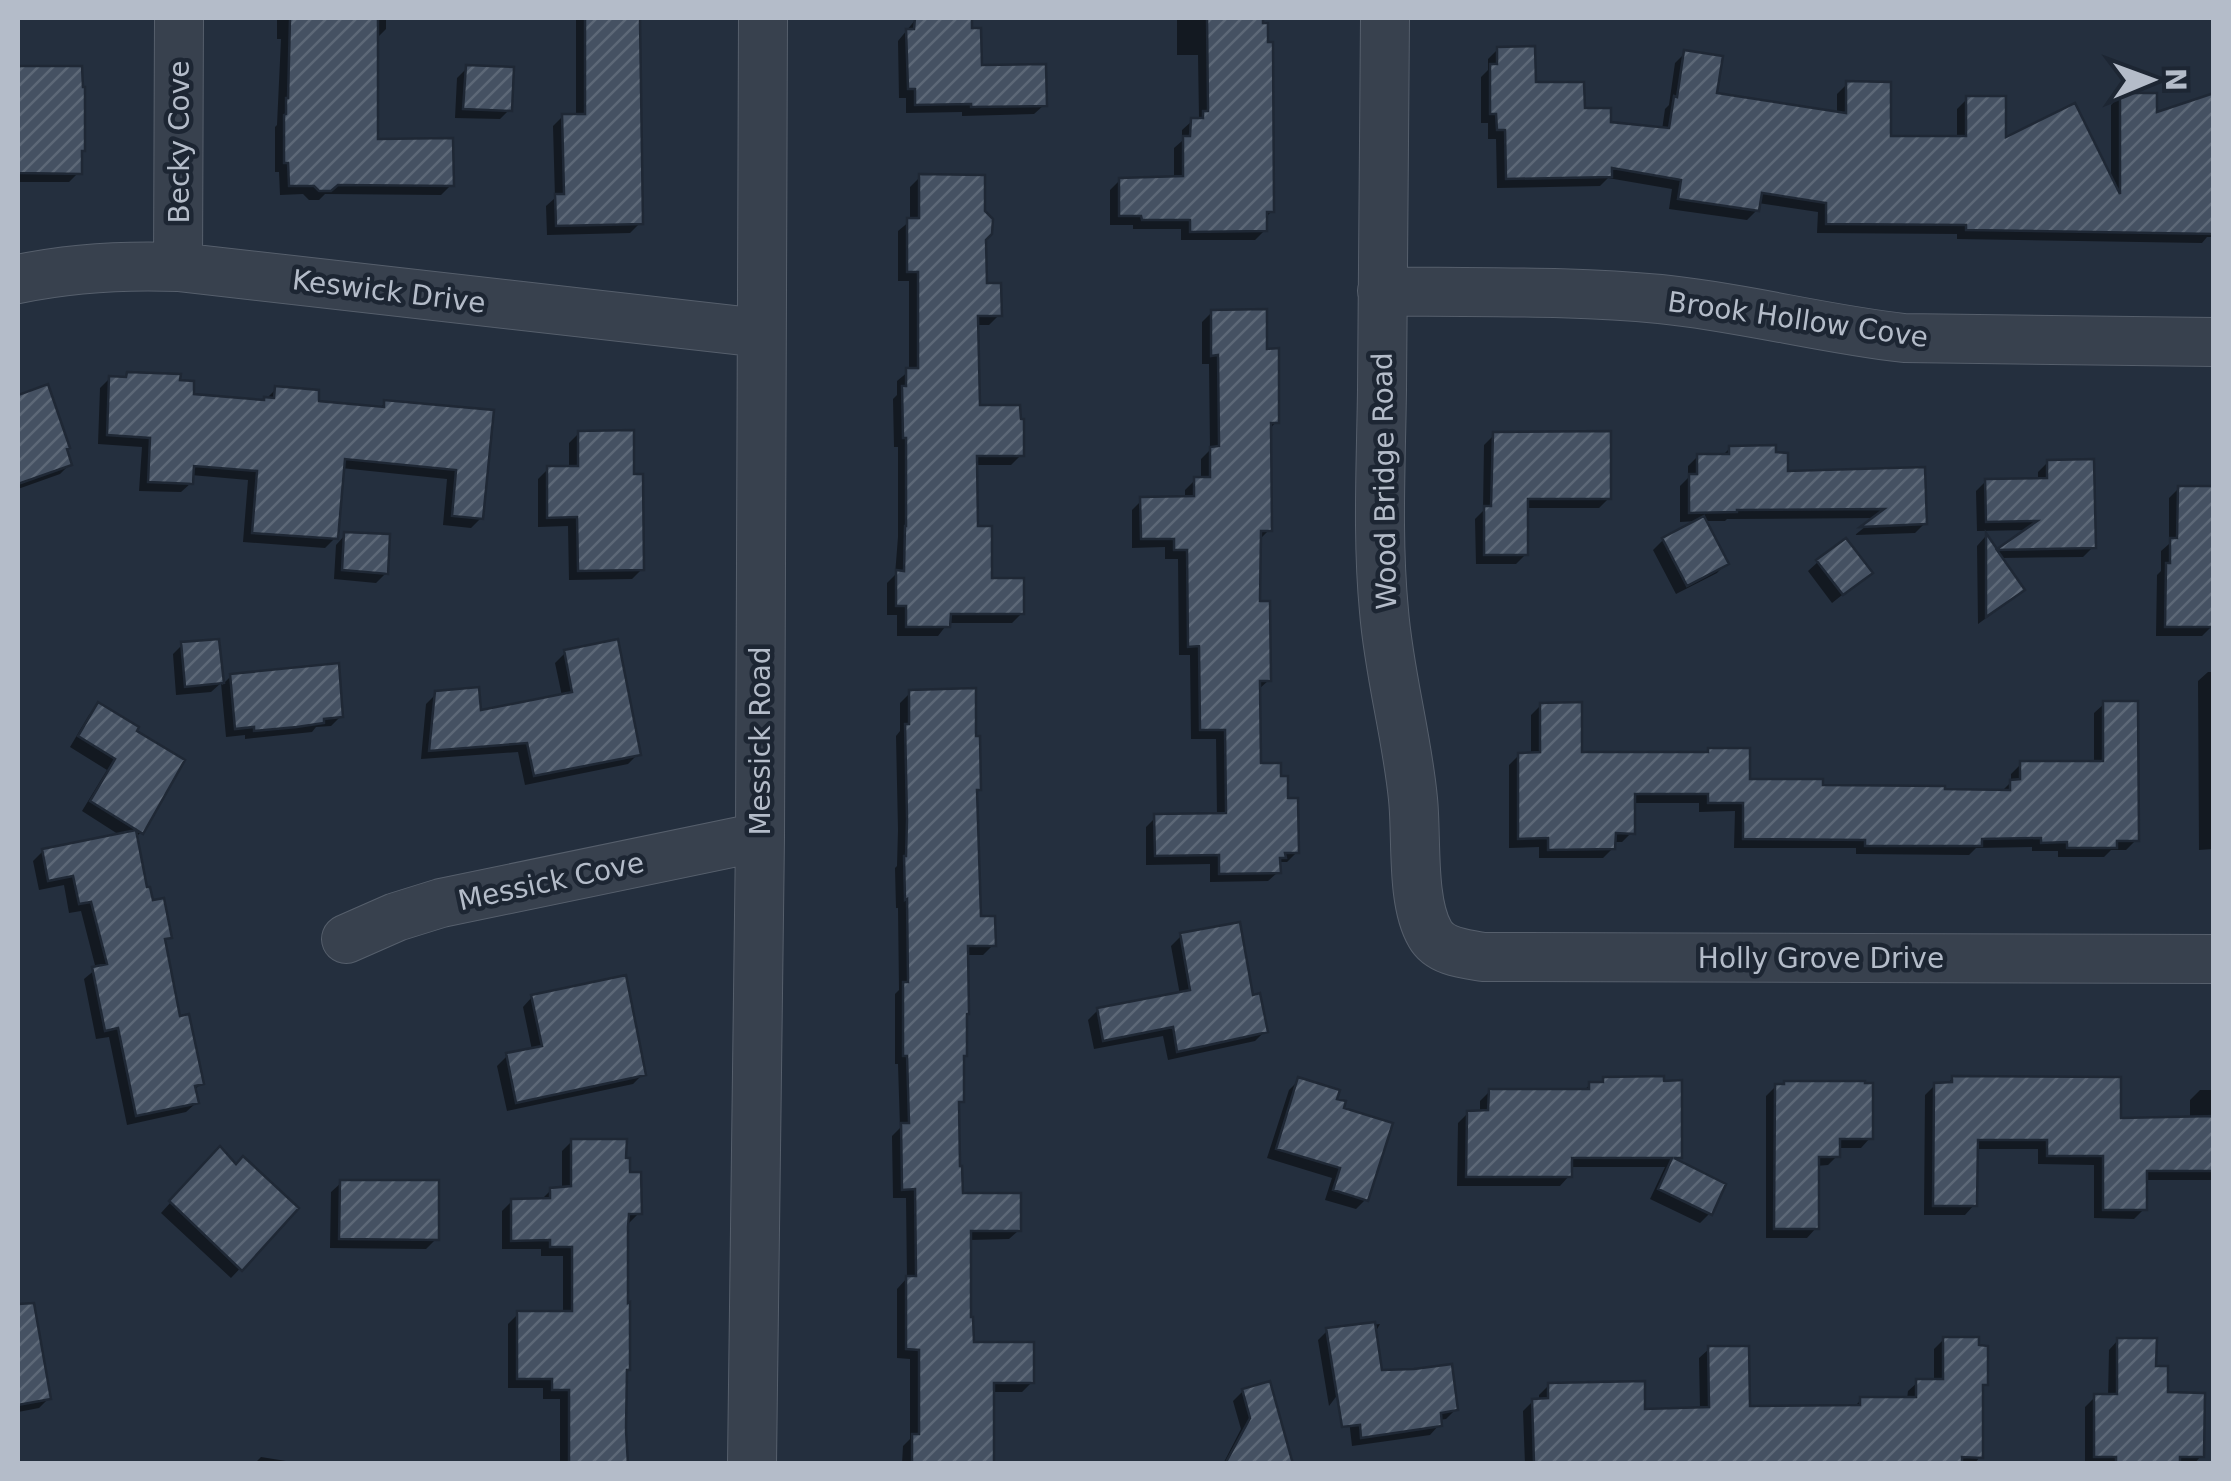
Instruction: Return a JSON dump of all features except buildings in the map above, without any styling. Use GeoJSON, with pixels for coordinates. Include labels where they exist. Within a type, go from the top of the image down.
{"type":"FeatureCollection","features":[{"type":"Feature","properties":{"kind":"street","name":"Becky Cove"},"geometry":{"type":"LineString","coordinates":[[178,266],[180,18]]}},
{"type":"Feature","properties":{"kind":"street","name":"Messick Road"},"geometry":{"type":"LineString","coordinates":[[752,1464],[764,18]]}},
{"type":"Feature","properties":{"kind":"street","name":"Wood Bridge Road"},"geometry":{"type":"LineString","coordinates":[[1385,18],[1383,610],[1414,802],[1421,907],[1432,939]]}},
{"type":"Feature","properties":{"kind":"street","name":"Keswick Drive"},"geometry":{"type":"LineString","coordinates":[[18,279],[102,267],[178,266],[761,333]]}},
{"type":"Feature","properties":{"kind":"street","name":"Brook Hollow Cove"},"geometry":{"type":"LineString","coordinates":[[1382,291],[1649,298],[1904,338],[2214,342]]}},
{"type":"Feature","properties":{"kind":"street","name":"Messick Cove"},"geometry":{"type":"LineString","coordinates":[[346,939],[441,903],[760,838]]}},
{"type":"Feature","properties":{"kind":"street","name":"Holly Grove Drive"},"geometry":{"type":"LineString","coordinates":[[1432,939],[1446,949],[1484,957],[2214,959]]}}]}
